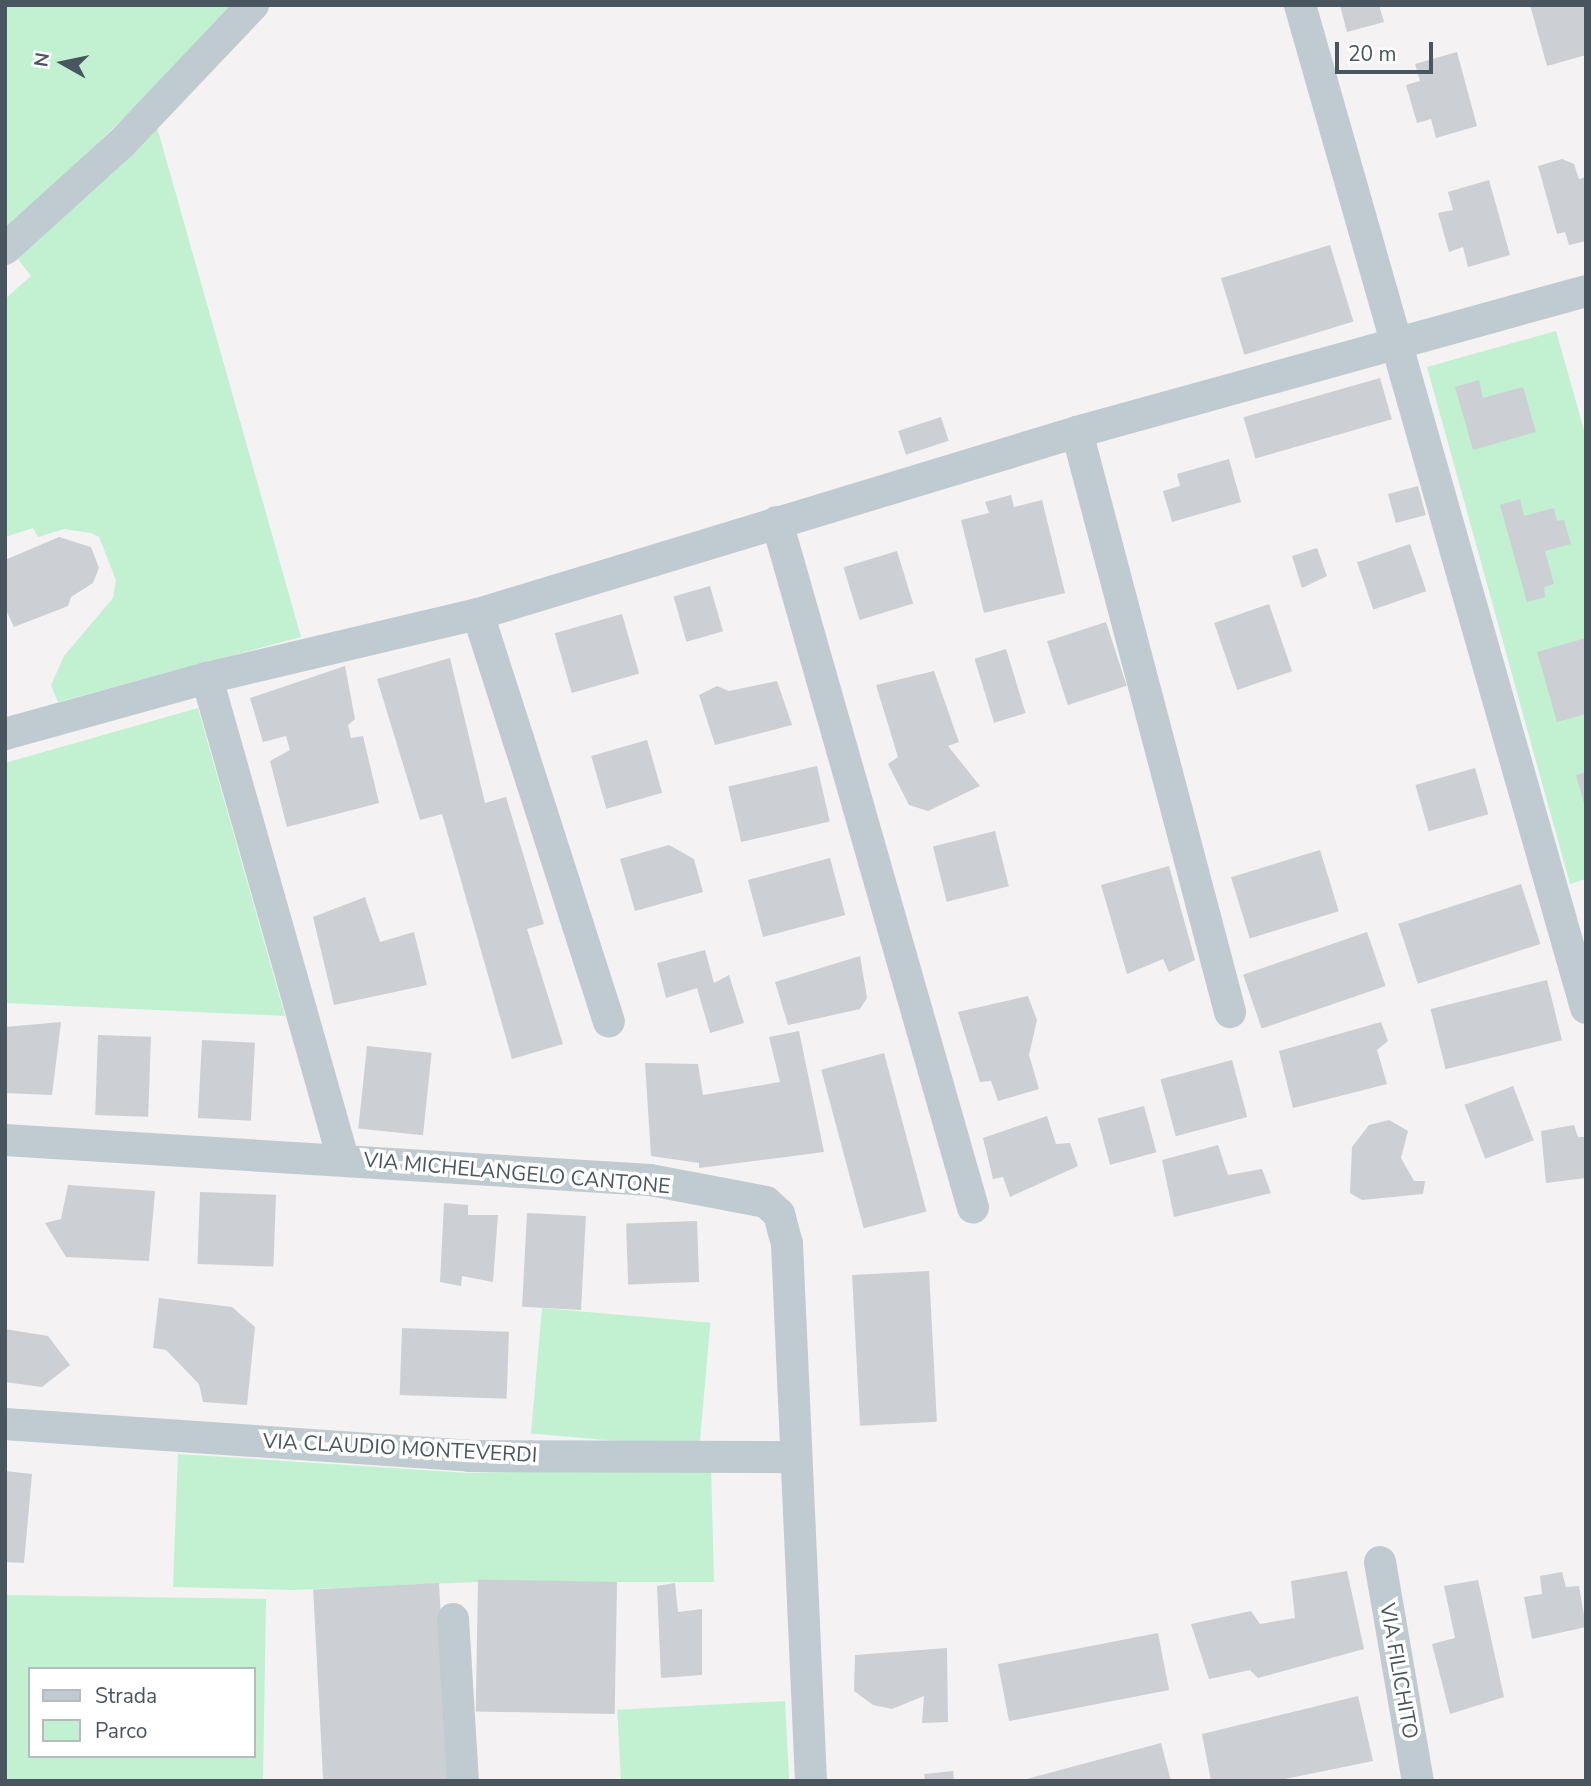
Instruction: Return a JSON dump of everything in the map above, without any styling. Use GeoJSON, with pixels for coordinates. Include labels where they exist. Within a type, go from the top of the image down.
{"type":"FeatureCollection","features":[{"type":"Feature","properties":{"kind":"street"},"geometry":{"type":"LineString","coordinates":[[5,249],[121,144],[253,5]]}},
{"type":"Feature","properties":{"kind":"street"},"geometry":{"type":"LineString","coordinates":[[1300,5],[1586,1008]]}},
{"type":"Feature","properties":{"kind":"street"},"geometry":{"type":"LineString","coordinates":[[5,734],[207,678],[478,614],[1077,432],[1398,346],[1586,291]]}},
{"type":"Feature","properties":{"kind":"street"},"geometry":{"type":"LineString","coordinates":[[1077,432],[1230,1012]]}},
{"type":"Feature","properties":{"kind":"street"},"geometry":{"type":"LineString","coordinates":[[777,522],[973,1208]]}},
{"type":"Feature","properties":{"kind":"street"},"geometry":{"type":"LineString","coordinates":[[478,614],[609,1021]]}},
{"type":"Feature","properties":{"kind":"street"},"geometry":{"type":"LineString","coordinates":[[207,678],[343,1159]]}},
{"type":"Feature","properties":{"kind":"street","name":"VIA MICHELANGELO CANTONE"},"geometry":{"type":"LineString","coordinates":[[5,1140],[650,1180],[766,1202],[779,1214],[787,1244],[811,1781]]}},
{"type":"Feature","properties":{"kind":"street","name":"VIA CLAUDIO MONTEVERDI"},"geometry":{"type":"LineString","coordinates":[[5,1424],[469,1456],[796,1457]]}},
{"type":"Feature","properties":{"kind":"street","name":"VIA FILICHITO"},"geometry":{"type":"LineString","coordinates":[[1380,1562],[1418,1781]]}},
{"type":"Feature","properties":{"kind":"street"},"geometry":{"type":"LineString","coordinates":[[453,1619],[463,1781]]}},
{"type":"Feature","properties":{"kind":"green space"},"geometry":{"type":"Polygon","coordinates":[[[5,5],[240,5],[5,233],[5,5]]]}},
{"type":"Feature","properties":{"kind":"green space"},"geometry":{"type":"Polygon","coordinates":[[[157,127],[301,637],[58,702],[51,685],[64,656],[113,598],[116,580],[99,537],[91,533],[64,529],[38,537],[33,528],[5,537],[5,299],[31,276],[18,259],[157,127]]]}},
{"type":"Feature","properties":{"kind":"green space"},"geometry":{"type":"Polygon","coordinates":[[[1556,331],[1586,437],[1586,879],[1570,884],[1427,367],[1556,331]]]}},
{"type":"Feature","properties":{"kind":"green space"},"geometry":{"type":"Polygon","coordinates":[[[198,708],[285,1016],[5,1003],[5,763],[198,708]]]}},
{"type":"Feature","properties":{"kind":"green space"},"geometry":{"type":"Polygon","coordinates":[[[542,1308],[710,1323],[699,1448],[531,1434],[542,1308]]]}},
{"type":"Feature","properties":{"kind":"green space"},"geometry":{"type":"Polygon","coordinates":[[[178,1454],[469,1473],[711,1467],[714,1582],[475,1582],[292,1590],[173,1587],[178,1454]]]}},
{"type":"Feature","properties":{"kind":"green space"},"geometry":{"type":"Polygon","coordinates":[[[5,1595],[266,1599],[263,1781],[5,1781],[5,1595]]]}},
{"type":"Feature","properties":{"kind":"green space"},"geometry":{"type":"Polygon","coordinates":[[[785,1701],[789,1781],[621,1781],[617,1710],[785,1701]]]}},
{"type":"Feature","properties":{"kind":"building"},"geometry":{"type":"Polygon","coordinates":[[[1340,5],[1379,5],[1384,22],[1347,32],[1340,5]]]}},
{"type":"Feature","properties":{"kind":"building"},"geometry":{"type":"Polygon","coordinates":[[[1530,5],[1586,5],[1586,55],[1547,66],[1530,5]]]}},
{"type":"Feature","properties":{"kind":"building"},"geometry":{"type":"Polygon","coordinates":[[[1457,52],[1477,126],[1436,138],[1431,119],[1417,123],[1406,85],[1420,81],[1415,64],[1457,52]]]}},
{"type":"Feature","properties":{"kind":"building"},"geometry":{"type":"Polygon","coordinates":[[[1562,159],[1574,164],[1579,179],[1586,177],[1586,241],[1569,245],[1565,232],[1557,234],[1538,166],[1562,159]]]}},
{"type":"Feature","properties":{"kind":"building"},"geometry":{"type":"Polygon","coordinates":[[[1489,180],[1510,255],[1468,267],[1463,247],[1449,252],[1438,213],[1453,210],[1448,192],[1489,180]]]}},
{"type":"Feature","properties":{"kind":"building"},"geometry":{"type":"Polygon","coordinates":[[[1330,245],[1353,322],[1244,355],[1221,278],[1330,245]]]}},
{"type":"Feature","properties":{"kind":"building"},"geometry":{"type":"Polygon","coordinates":[[[1380,378],[1392,419],[1255,458],[1244,417],[1380,378]]]}},
{"type":"Feature","properties":{"kind":"building"},"geometry":{"type":"Polygon","coordinates":[[[1479,380],[1483,398],[1523,387],[1536,432],[1473,450],[1455,387],[1479,380]]]}},
{"type":"Feature","properties":{"kind":"building"},"geometry":{"type":"Polygon","coordinates":[[[941,417],[949,441],[906,455],[898,431],[941,417]]]}},
{"type":"Feature","properties":{"kind":"building"},"geometry":{"type":"Polygon","coordinates":[[[1229,459],[1241,502],[1172,522],[1163,491],[1180,486],[1177,474],[1229,459]]]}},
{"type":"Feature","properties":{"kind":"building"},"geometry":{"type":"Polygon","coordinates":[[[1418,486],[1426,515],[1396,523],[1388,494],[1418,486]]]}},
{"type":"Feature","properties":{"kind":"building"},"geometry":{"type":"Polygon","coordinates":[[[1011,495],[1014,507],[1042,500],[1065,593],[984,613],[961,520],[989,513],[985,502],[1011,495]]]}},
{"type":"Feature","properties":{"kind":"building"},"geometry":{"type":"Polygon","coordinates":[[[1520,499],[1524,516],[1554,508],[1557,521],[1564,520],[1571,544],[1545,551],[1554,584],[1544,587],[1545,597],[1527,602],[1500,505],[1520,499]]]}},
{"type":"Feature","properties":{"kind":"building"},"geometry":{"type":"Polygon","coordinates":[[[59,537],[91,547],[99,568],[93,583],[71,597],[68,606],[14,627],[5,608],[5,560],[59,537]]]}},
{"type":"Feature","properties":{"kind":"building"},"geometry":{"type":"Polygon","coordinates":[[[1410,544],[1426,591],[1373,610],[1357,562],[1410,544]]]}},
{"type":"Feature","properties":{"kind":"building"},"geometry":{"type":"Polygon","coordinates":[[[1317,548],[1327,576],[1302,588],[1292,556],[1317,548]]]}},
{"type":"Feature","properties":{"kind":"building"},"geometry":{"type":"Polygon","coordinates":[[[897,551],[913,604],[860,620],[843,567],[897,551]]]}},
{"type":"Feature","properties":{"kind":"building"},"geometry":{"type":"Polygon","coordinates":[[[710,586],[723,631],[686,642],[673,596],[710,586]]]}},
{"type":"Feature","properties":{"kind":"building"},"geometry":{"type":"Polygon","coordinates":[[[1269,604],[1292,671],[1237,690],[1214,623],[1269,604]]]}},
{"type":"Feature","properties":{"kind":"building"},"geometry":{"type":"Polygon","coordinates":[[[622,614],[639,674],[572,693],[555,633],[622,614]]]}},
{"type":"Feature","properties":{"kind":"building"},"geometry":{"type":"Polygon","coordinates":[[[1106,622],[1127,686],[1068,705],[1047,641],[1106,622]]]}},
{"type":"Feature","properties":{"kind":"building"},"geometry":{"type":"Polygon","coordinates":[[[1586,638],[1586,714],[1557,722],[1537,652],[1586,638]]]}},
{"type":"Feature","properties":{"kind":"building"},"geometry":{"type":"Polygon","coordinates":[[[1006,649],[1026,713],[994,723],[974,659],[1006,649]]]}},
{"type":"Feature","properties":{"kind":"building"},"geometry":{"type":"Polygon","coordinates":[[[450,658],[485,803],[506,797],[544,924],[527,929],[563,1044],[512,1059],[442,814],[420,820],[377,679],[450,658]]]}},
{"type":"Feature","properties":{"kind":"building"},"geometry":{"type":"Polygon","coordinates":[[[345,666],[355,719],[348,725],[351,738],[363,736],[379,803],[287,827],[270,761],[290,750],[286,736],[263,742],[250,698],[345,666]]]}},
{"type":"Feature","properties":{"kind":"building"},"geometry":{"type":"Polygon","coordinates":[[[934,671],[959,742],[948,746],[980,786],[928,811],[909,805],[888,764],[898,757],[876,685],[934,671]]]}},
{"type":"Feature","properties":{"kind":"building"},"geometry":{"type":"Polygon","coordinates":[[[777,681],[792,725],[715,745],[699,695],[717,686],[729,691],[777,681]]]}},
{"type":"Feature","properties":{"kind":"building"},"geometry":{"type":"Polygon","coordinates":[[[647,740],[662,793],[606,809],[591,756],[647,740]]]}},
{"type":"Feature","properties":{"kind":"building"},"geometry":{"type":"Polygon","coordinates":[[[817,766],[830,822],[741,842],[728,786],[817,766]]]}},
{"type":"Feature","properties":{"kind":"building"},"geometry":{"type":"Polygon","coordinates":[[[1475,768],[1488,814],[1429,831],[1415,785],[1475,768]]]}},
{"type":"Feature","properties":{"kind":"building"},"geometry":{"type":"Polygon","coordinates":[[[1586,772],[1586,807],[1585,807],[1576,775],[1586,772]]]}},
{"type":"Feature","properties":{"kind":"building"},"geometry":{"type":"Polygon","coordinates":[[[995,831],[1009,886],[947,902],[933,846],[995,831]]]}},
{"type":"Feature","properties":{"kind":"building"},"geometry":{"type":"Polygon","coordinates":[[[669,845],[694,859],[703,892],[635,911],[620,859],[669,845]]]}},
{"type":"Feature","properties":{"kind":"building"},"geometry":{"type":"Polygon","coordinates":[[[1320,850],[1339,911],[1250,938],[1231,877],[1320,850]]]}},
{"type":"Feature","properties":{"kind":"building"},"geometry":{"type":"Polygon","coordinates":[[[830,858],[845,915],[763,937],[748,880],[830,858]]]}},
{"type":"Feature","properties":{"kind":"building"},"geometry":{"type":"Polygon","coordinates":[[[1169,866],[1195,960],[1169,972],[1163,959],[1127,974],[1101,885],[1169,866]]]}},
{"type":"Feature","properties":{"kind":"building"},"geometry":{"type":"Polygon","coordinates":[[[1521,884],[1540,944],[1418,984],[1398,924],[1521,884]]]}},
{"type":"Feature","properties":{"kind":"building"},"geometry":{"type":"Polygon","coordinates":[[[365,897],[380,942],[414,932],[427,985],[334,1005],[313,917],[365,897]]]}},
{"type":"Feature","properties":{"kind":"building"},"geometry":{"type":"Polygon","coordinates":[[[1367,932],[1386,986],[1262,1029],[1243,975],[1367,932]]]}},
{"type":"Feature","properties":{"kind":"building"},"geometry":{"type":"Polygon","coordinates":[[[705,950],[714,983],[729,975],[744,1023],[710,1033],[697,988],[666,998],[657,963],[705,950]]]}},
{"type":"Feature","properties":{"kind":"building"},"geometry":{"type":"Polygon","coordinates":[[[860,956],[867,998],[860,1009],[788,1025],[775,982],[860,956]]]}},
{"type":"Feature","properties":{"kind":"building"},"geometry":{"type":"Polygon","coordinates":[[[1547,980],[1562,1040],[1446,1069],[1431,1009],[1547,980]]]}},
{"type":"Feature","properties":{"kind":"building"},"geometry":{"type":"Polygon","coordinates":[[[1028,996],[1037,1020],[1029,1055],[1039,1089],[998,1101],[991,1081],[980,1082],[958,1012],[1028,996]]]}},
{"type":"Feature","properties":{"kind":"building"},"geometry":{"type":"Polygon","coordinates":[[[61,1022],[52,1095],[5,1093],[5,1027],[61,1022]]]}},
{"type":"Feature","properties":{"kind":"building"},"geometry":{"type":"Polygon","coordinates":[[[1381,1022],[1388,1041],[1377,1050],[1387,1084],[1293,1108],[1279,1051],[1381,1022]]]}},
{"type":"Feature","properties":{"kind":"building"},"geometry":{"type":"Polygon","coordinates":[[[799,1031],[824,1152],[699,1168],[699,1163],[651,1156],[645,1063],[698,1064],[703,1095],[780,1082],[769,1037],[799,1031]]]}},
{"type":"Feature","properties":{"kind":"building"},"geometry":{"type":"Polygon","coordinates":[[[98,1035],[151,1037],[148,1117],[95,1115],[98,1035]]]}},
{"type":"Feature","properties":{"kind":"building"},"geometry":{"type":"Polygon","coordinates":[[[202,1040],[255,1043],[251,1121],[198,1118],[202,1040]]]}},
{"type":"Feature","properties":{"kind":"building"},"geometry":{"type":"Polygon","coordinates":[[[367,1046],[432,1053],[423,1135],[358,1129],[367,1046]]]}},
{"type":"Feature","properties":{"kind":"building"},"geometry":{"type":"Polygon","coordinates":[[[884,1053],[926,1211],[864,1228],[821,1070],[884,1053]]]}},
{"type":"Feature","properties":{"kind":"building"},"geometry":{"type":"Polygon","coordinates":[[[1232,1060],[1247,1117],[1176,1136],[1161,1079],[1232,1060]]]}},
{"type":"Feature","properties":{"kind":"building"},"geometry":{"type":"Polygon","coordinates":[[[1513,1086],[1534,1140],[1485,1159],[1464,1105],[1513,1086]]]}},
{"type":"Feature","properties":{"kind":"building"},"geometry":{"type":"Polygon","coordinates":[[[1144,1106],[1156,1152],[1110,1165],[1098,1118],[1144,1106]]]}},
{"type":"Feature","properties":{"kind":"building"},"geometry":{"type":"Polygon","coordinates":[[[1047,1116],[1056,1144],[1070,1143],[1078,1166],[1010,1197],[1003,1177],[993,1179],[983,1138],[1047,1116]]]}},
{"type":"Feature","properties":{"kind":"building"},"geometry":{"type":"Polygon","coordinates":[[[1389,1120],[1408,1131],[1401,1158],[1414,1181],[1425,1181],[1423,1194],[1362,1200],[1350,1193],[1352,1147],[1369,1125],[1389,1120]]]}},
{"type":"Feature","properties":{"kind":"building"},"geometry":{"type":"Polygon","coordinates":[[[1574,1125],[1578,1137],[1586,1137],[1586,1178],[1546,1183],[1541,1131],[1574,1125]]]}},
{"type":"Feature","properties":{"kind":"building"},"geometry":{"type":"Polygon","coordinates":[[[1218,1145],[1228,1175],[1262,1169],[1271,1193],[1174,1217],[1162,1160],[1218,1145]]]}},
{"type":"Feature","properties":{"kind":"building"},"geometry":{"type":"Polygon","coordinates":[[[68,1185],[155,1191],[149,1261],[66,1257],[45,1223],[61,1219],[68,1185]]]}},
{"type":"Feature","properties":{"kind":"building"},"geometry":{"type":"Polygon","coordinates":[[[200,1192],[276,1195],[273,1267],[197,1264],[200,1192]]]}},
{"type":"Feature","properties":{"kind":"building"},"geometry":{"type":"Polygon","coordinates":[[[444,1203],[468,1205],[468,1215],[498,1215],[493,1282],[462,1276],[461,1286],[440,1282],[444,1203]]]}},
{"type":"Feature","properties":{"kind":"building"},"geometry":{"type":"Polygon","coordinates":[[[527,1213],[586,1216],[581,1310],[522,1307],[527,1213]]]}},
{"type":"Feature","properties":{"kind":"building"},"geometry":{"type":"Polygon","coordinates":[[[697,1221],[699,1282],[628,1284],[626,1223],[697,1221]]]}},
{"type":"Feature","properties":{"kind":"building"},"geometry":{"type":"Polygon","coordinates":[[[929,1271],[937,1422],[860,1426],[852,1275],[929,1271]]]}},
{"type":"Feature","properties":{"kind":"building"},"geometry":{"type":"Polygon","coordinates":[[[159,1298],[232,1307],[255,1327],[247,1405],[203,1402],[199,1384],[166,1350],[153,1348],[159,1298]]]}},
{"type":"Feature","properties":{"kind":"building"},"geometry":{"type":"Polygon","coordinates":[[[402,1328],[509,1332],[507,1399],[400,1395],[402,1328]]]}},
{"type":"Feature","properties":{"kind":"building"},"geometry":{"type":"Polygon","coordinates":[[[5,1329],[48,1336],[70,1365],[42,1387],[5,1382],[5,1329]]]}},
{"type":"Feature","properties":{"kind":"building"},"geometry":{"type":"Polygon","coordinates":[[[5,1471],[32,1474],[24,1563],[5,1562],[5,1471]]]}},
{"type":"Feature","properties":{"kind":"building"},"geometry":{"type":"Polygon","coordinates":[[[1347,1571],[1364,1649],[1258,1678],[1250,1670],[1209,1679],[1191,1624],[1251,1611],[1260,1624],[1295,1618],[1291,1581],[1347,1571]]]}},
{"type":"Feature","properties":{"kind":"building"},"geometry":{"type":"Polygon","coordinates":[[[1562,1572],[1566,1587],[1579,1586],[1586,1627],[1532,1639],[1524,1597],[1542,1594],[1540,1576],[1562,1572]]]}},
{"type":"Feature","properties":{"kind":"building"},"geometry":{"type":"Polygon","coordinates":[[[478,1580],[617,1582],[615,1714],[476,1712],[478,1580]]]}},
{"type":"Feature","properties":{"kind":"building"},"geometry":{"type":"Polygon","coordinates":[[[1478,1580],[1504,1697],[1450,1714],[1432,1644],[1455,1638],[1444,1586],[1478,1580]]]}},
{"type":"Feature","properties":{"kind":"building"},"geometry":{"type":"Polygon","coordinates":[[[439,1583],[449,1781],[323,1781],[313,1590],[439,1583]]]}},
{"type":"Feature","properties":{"kind":"building"},"geometry":{"type":"Polygon","coordinates":[[[675,1583],[678,1612],[702,1609],[702,1675],[661,1678],[657,1586],[675,1583]]]}},
{"type":"Feature","properties":{"kind":"building"},"geometry":{"type":"Polygon","coordinates":[[[1158,1633],[1169,1690],[1009,1721],[998,1664],[1158,1633]]]}},
{"type":"Feature","properties":{"kind":"building"},"geometry":{"type":"Polygon","coordinates":[[[947,1648],[948,1722],[922,1723],[924,1696],[892,1709],[873,1705],[854,1691],[855,1655],[947,1648]]]}},
{"type":"Feature","properties":{"kind":"building"},"geometry":{"type":"Polygon","coordinates":[[[1358,1696],[1373,1761],[1275,1781],[1211,1781],[1202,1734],[1358,1696]]]}},
{"type":"Feature","properties":{"kind":"building"},"geometry":{"type":"Polygon","coordinates":[[[1161,1743],[1171,1781],[1023,1781],[1023,1780],[1161,1743]]]}},
{"type":"Feature","properties":{"kind":"building"},"geometry":{"type":"Polygon","coordinates":[[[953,1771],[954,1781],[925,1781],[924,1774],[953,1771]]]}}]}
